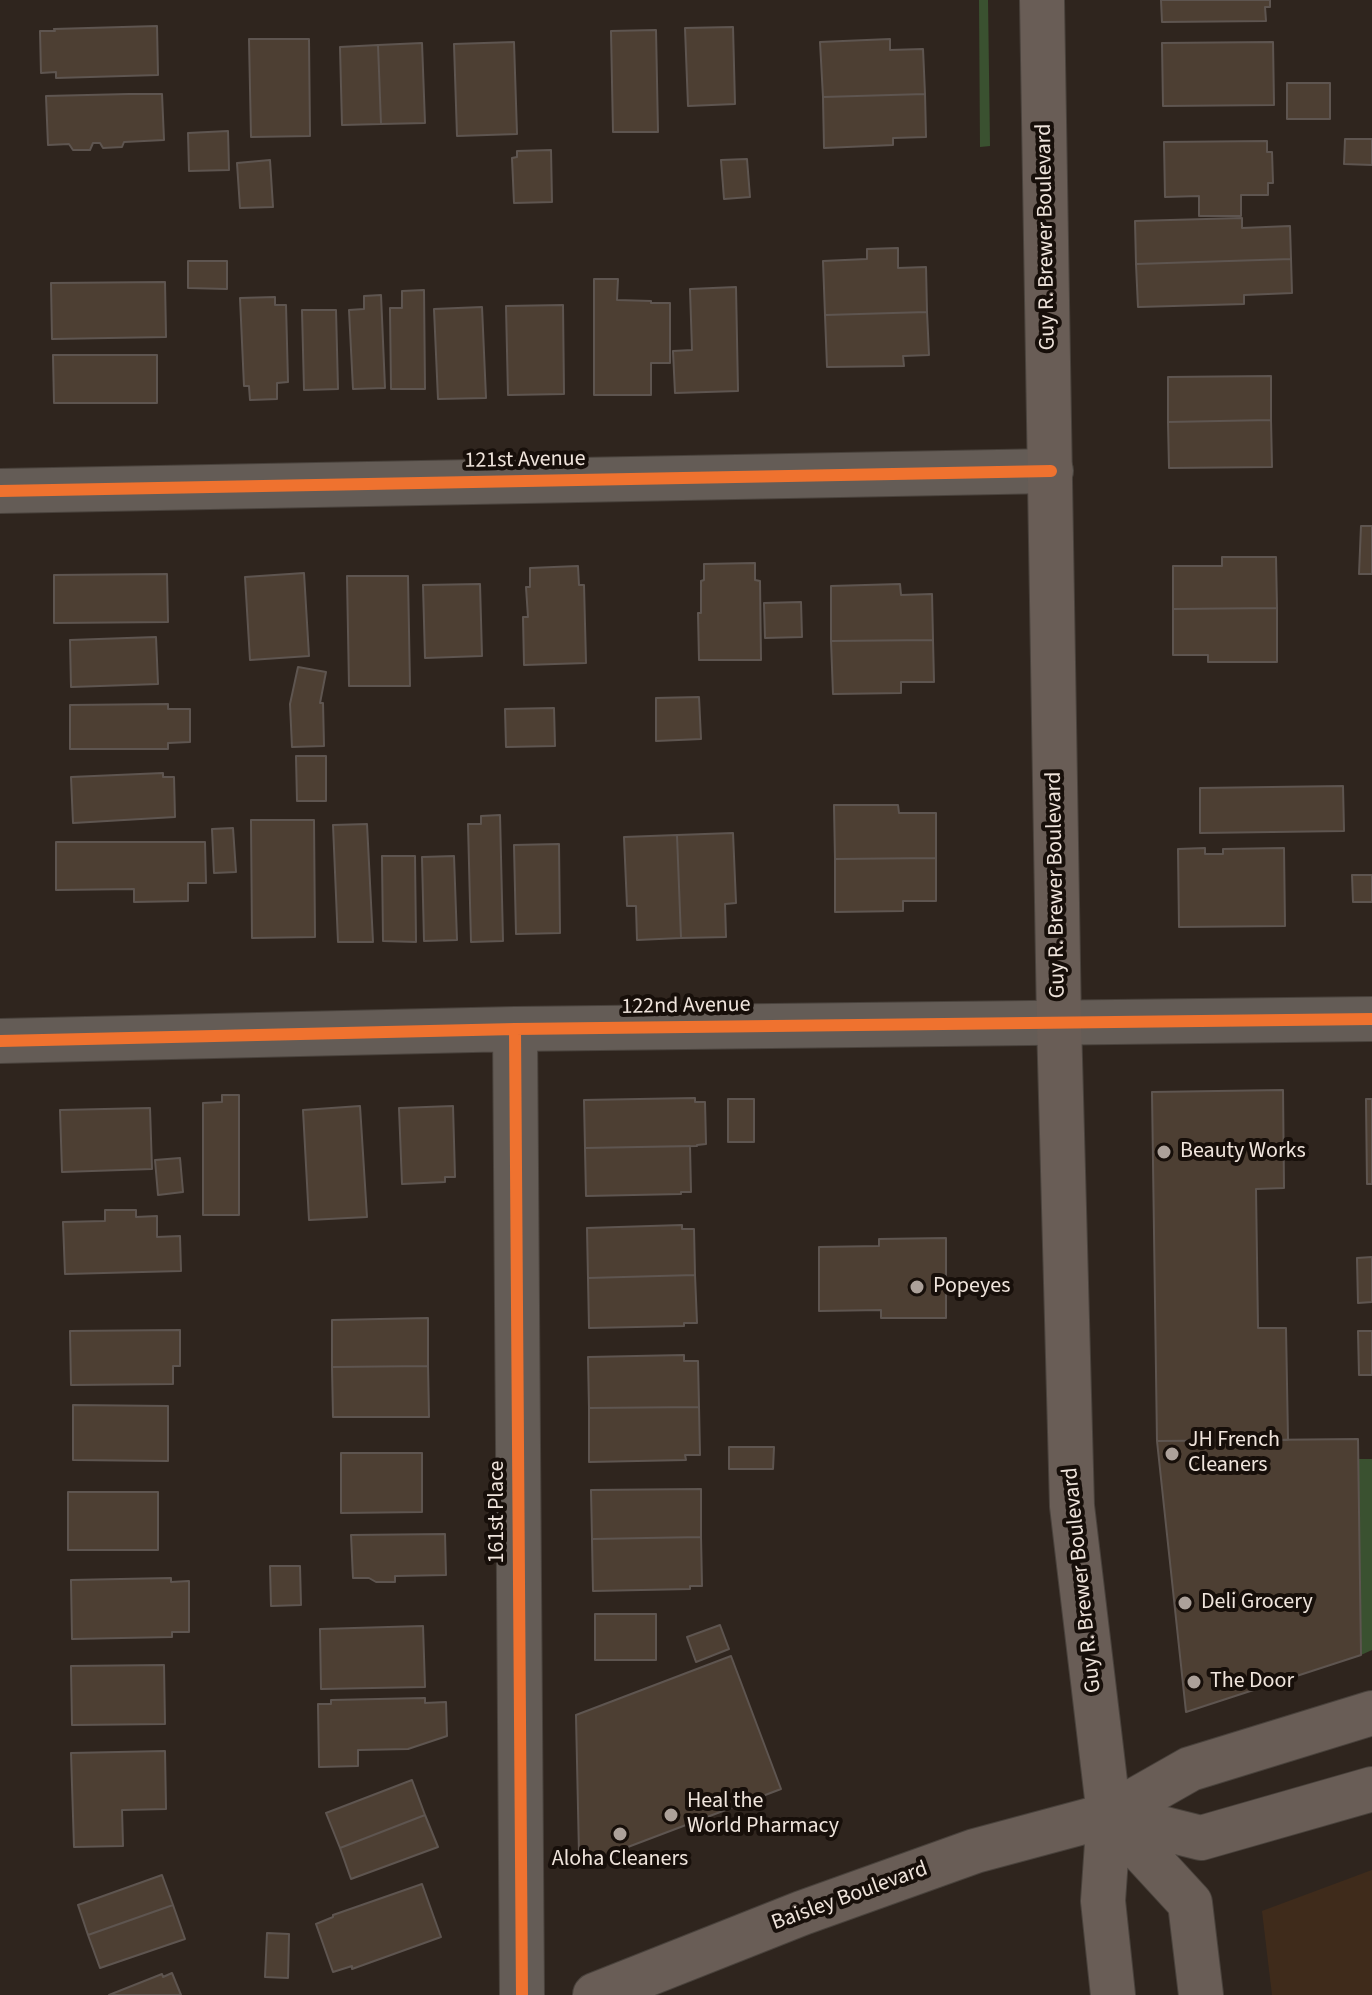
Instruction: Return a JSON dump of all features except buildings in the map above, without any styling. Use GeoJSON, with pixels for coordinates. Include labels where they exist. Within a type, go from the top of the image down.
{"type":"FeatureCollection","features":[{"type":"Feature","properties":{"kind":"main road","name":"Guy R. Brewer Boulevard"},"geometry":{"type":"LineString","coordinates":[[1042,0],[1059,1022],[1072,1506],[1109,1815],[1103,1901],[1113,1995]]}},
{"type":"Feature","properties":{"kind":"main road","name":"Baisley Boulevard"},"geometry":{"type":"LineString","coordinates":[[595,1995],[802,1913],[975,1851],[1109,1815],[1190,1769],[1372,1713]]}},
{"type":"Feature","properties":{"kind":"main road","name":"Baisley Boulevard"},"geometry":{"type":"LineString","coordinates":[[1109,1815],[1201,1838],[1372,1789]]}},
{"type":"Feature","properties":{"kind":"main road"},"geometry":{"type":"LineString","coordinates":[[1109,1815],[1190,1903],[1201,1995]]}},
{"type":"Feature","properties":{"kind":"street","name":"121st Avenue"},"geometry":{"type":"LineString","coordinates":[[0,491],[1051,471]]}},
{"type":"Feature","properties":{"kind":"street","name":"122nd Avenue"},"geometry":{"type":"LineString","coordinates":[[0,1041],[515,1029],[1372,1019]]}},
{"type":"Feature","properties":{"kind":"street","name":"161st Place"},"geometry":{"type":"LineString","coordinates":[[515,1029],[522,1995]]}},
{"type":"Feature","properties":{"kind":"shaded area"},"geometry":{"type":"Polygon","coordinates":[[[1372,1870],[1372,1995],[1272,1995],[1262,1911],[1372,1870]]]}},
{"type":"Feature","properties":{"kind":"green space"},"geometry":{"type":"Polygon","coordinates":[[[979,0],[988,0],[990,146],[980,147],[979,0]]]}},
{"type":"Feature","properties":{"kind":"green space"},"geometry":{"type":"Polygon","coordinates":[[[1358,1459],[1372,1459],[1372,1650],[1361,1655],[1358,1459]]]}},
{"type":"Feature","properties":{"kind":"cycle path"},"geometry":{"type":"LineString","coordinates":[[0,491],[1051,471]]}},
{"type":"Feature","properties":{"kind":"cycle path"},"geometry":{"type":"LineString","coordinates":[[0,1041],[515,1029],[1372,1019]]}},
{"type":"Feature","properties":{"kind":"cycle path"},"geometry":{"type":"LineString","coordinates":[[515,1029],[522,1995]]}},
{"type":"Feature","properties":{"kind":"place","name":"Beauty Works"},"geometry":{"type":"Point","coordinates":[1164,1152]}},
{"type":"Feature","properties":{"kind":"place","name":"Popeyes"},"geometry":{"type":"Point","coordinates":[917,1287]}},
{"type":"Feature","properties":{"kind":"place","name":"JH French Cleaners"},"geometry":{"type":"Point","coordinates":[1172,1454]}},
{"type":"Feature","properties":{"kind":"place","name":"Deli Grocery"},"geometry":{"type":"Point","coordinates":[1185,1603]}},
{"type":"Feature","properties":{"kind":"place","name":"The Door"},"geometry":{"type":"Point","coordinates":[1194,1682]}},
{"type":"Feature","properties":{"kind":"place","name":"Heal the World Pharmacy"},"geometry":{"type":"Point","coordinates":[671,1815]}},
{"type":"Feature","properties":{"kind":"place","name":"Aloha Cleaners"},"geometry":{"type":"Point","coordinates":[620,1834]}}]}
